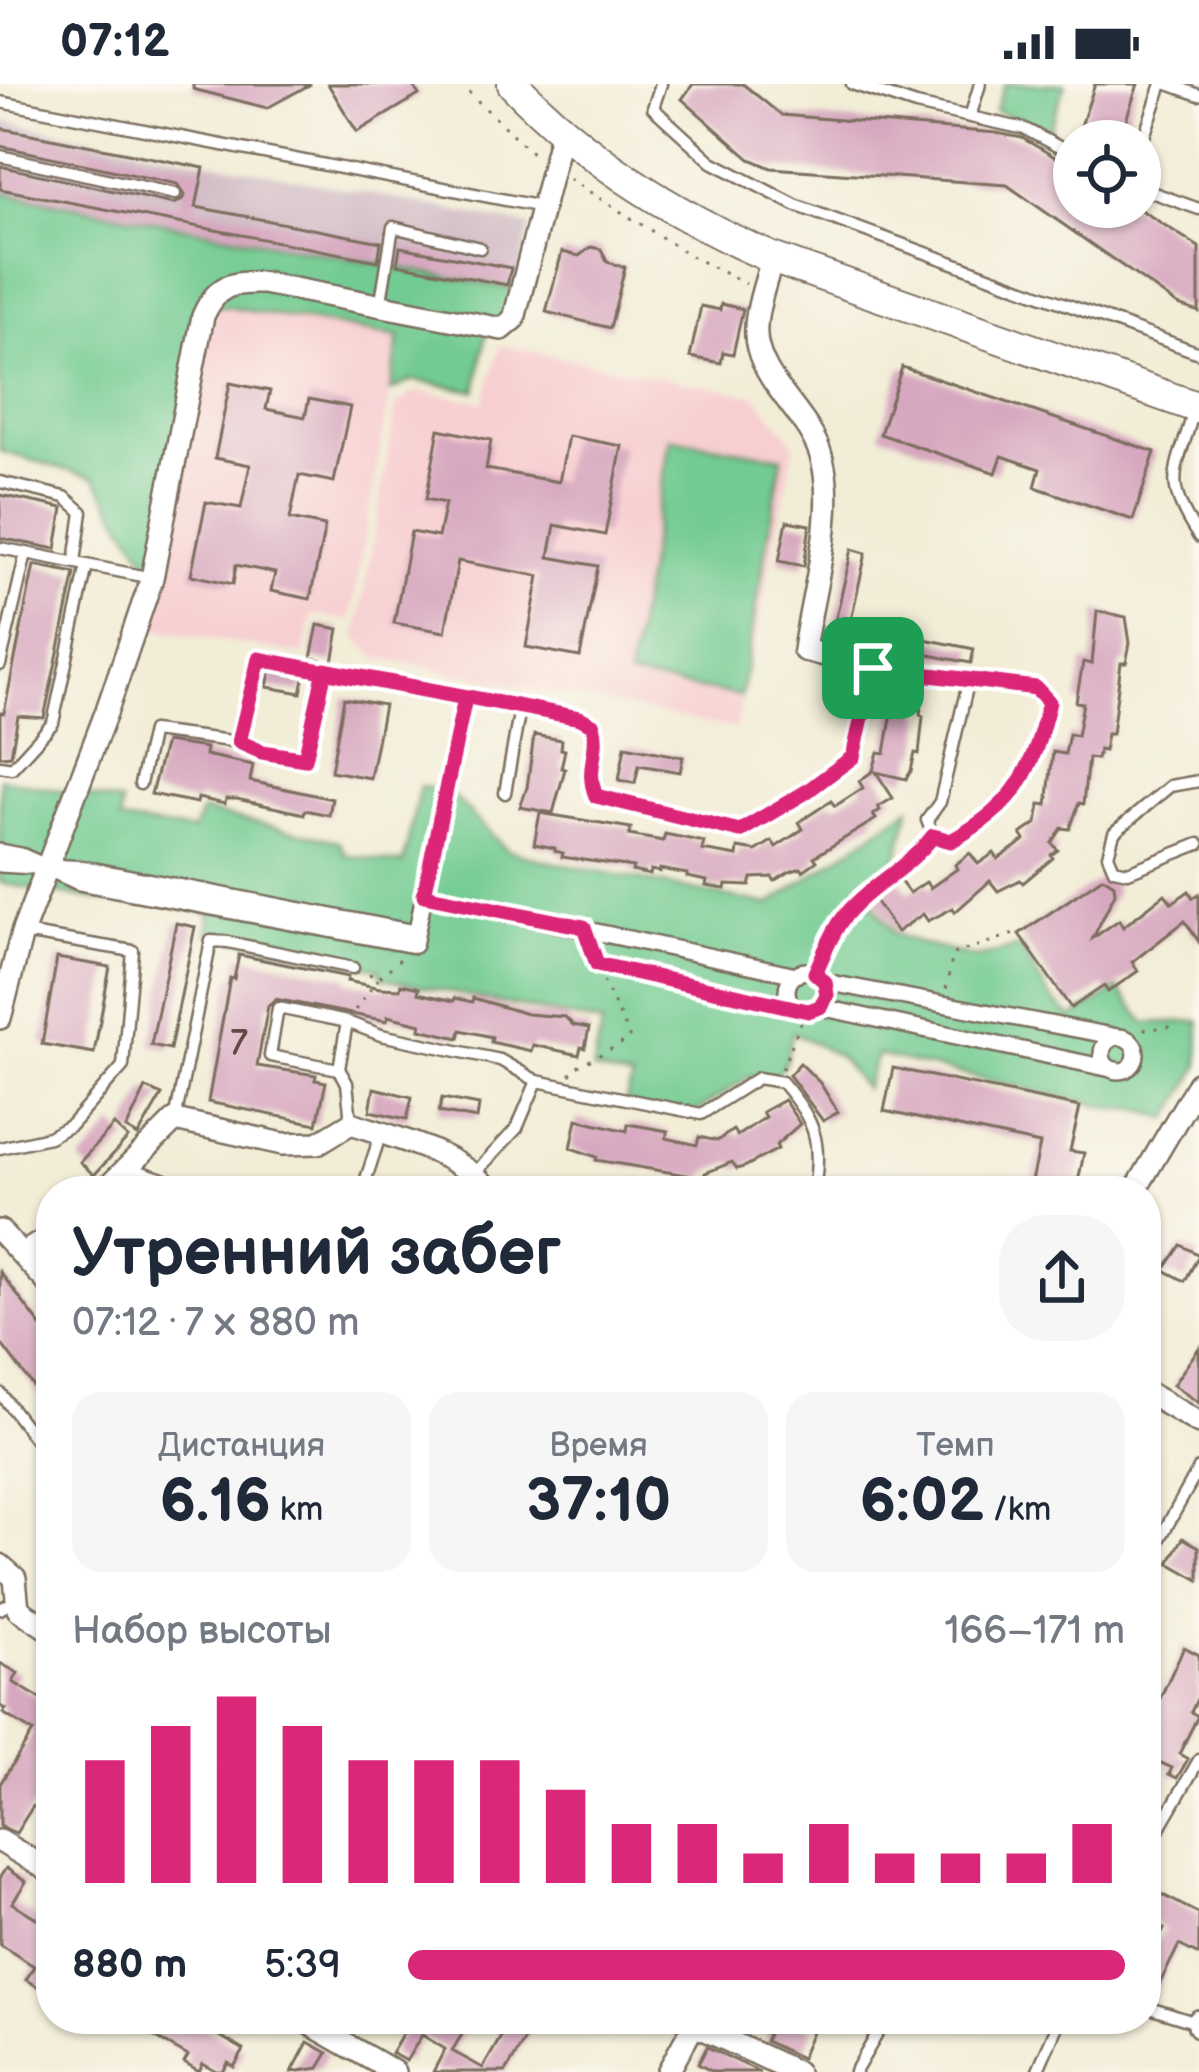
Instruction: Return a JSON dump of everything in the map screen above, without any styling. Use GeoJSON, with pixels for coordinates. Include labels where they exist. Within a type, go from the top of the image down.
{"type":"FeatureCollection","features":[{"type":"Feature","properties":{"kind":"main road"},"geometry":{"type":"LineString","coordinates":[[513,84],[562,130],[676,211],[772,258],[1197,407]]}},
{"type":"Feature","properties":{"kind":"street"},"geometry":{"type":"LineString","coordinates":[[0,1018],[22,933],[152,578],[203,316],[211,298],[220,287],[235,282],[263,283],[502,328],[514,320],[562,130]]}},
{"type":"Feature","properties":{"kind":"street"},"geometry":{"type":"LineString","coordinates":[[772,258],[757,346],[810,428],[823,460],[827,494],[804,650],[836,658]]}},
{"type":"Feature","properties":{"kind":"street"},"geometry":{"type":"LineString","coordinates":[[0,852],[46,866]]}},
{"type":"Feature","properties":{"kind":"street"},"geometry":{"type":"LineString","coordinates":[[0,864],[85,868],[169,892],[415,939],[424,895],[796,975],[1134,1040]]}},
{"type":"Feature","properties":{"kind":"street"},"geometry":{"type":"LineString","coordinates":[[584,927],[597,964],[1146,1077]]}},
{"type":"Feature","properties":{"kind":"street"},"geometry":{"type":"LineString","coordinates":[[796,975],[788,993],[807,1008]]}},
{"type":"Feature","properties":{"kind":"street"},"geometry":{"type":"LineString","coordinates":[[807,1008],[827,995],[820,978]]}},
{"type":"Feature","properties":{"kind":"street"},"geometry":{"type":"LineString","coordinates":[[1109,1040],[1134,1040],[1136,1057],[1129,1068],[1116,1070],[1105,1064],[1102,1051],[1109,1040]]}},
{"type":"Feature","properties":{"kind":"street"},"geometry":{"type":"LineString","coordinates":[[1144,1176],[1197,1089]]}},
{"type":"Feature","properties":{"kind":"street"},"geometry":{"type":"LineString","coordinates":[[121,1176],[175,1120],[283,1144],[317,1143],[351,1123],[478,1176]]}},
{"type":"Feature","properties":{"kind":"street"},"geometry":{"type":"LineString","coordinates":[[0,1231],[36,1268]]}},
{"type":"Feature","properties":{"kind":"street"},"geometry":{"type":"LineString","coordinates":[[24,1253],[36,1245]]}},
{"type":"Feature","properties":{"kind":"street"},"geometry":{"type":"LineString","coordinates":[[1161,1401],[1199,1423]]}},
{"type":"Feature","properties":{"kind":"street"},"geometry":{"type":"LineString","coordinates":[[0,1565],[15,1578],[9,1609],[36,1623]]}},
{"type":"Feature","properties":{"kind":"street"},"geometry":{"type":"LineString","coordinates":[[0,1841],[36,1862]]}},
{"type":"Feature","properties":{"kind":"street"},"geometry":{"type":"LineString","coordinates":[[327,2034],[394,2072]]}},
{"type":"Feature","properties":{"kind":"street"},"geometry":{"type":"LineString","coordinates":[[668,2072],[689,2034]]}},
{"type":"Feature","properties":{"kind":"street"},"geometry":{"type":"LineString","coordinates":[[719,2034],[796,2072]]}},
{"type":"Feature","properties":{"kind":"lane"},"geometry":{"type":"LineString","coordinates":[[661,84],[653,108],[712,162],[746,182],[861,231],[1199,352]]}},
{"type":"Feature","properties":{"kind":"lane"},"geometry":{"type":"LineString","coordinates":[[852,84],[891,90],[970,117],[1025,129],[1053,144]]}},
{"type":"Feature","properties":{"kind":"lane"},"geometry":{"type":"LineString","coordinates":[[970,117],[980,84]]}},
{"type":"Feature","properties":{"kind":"lane"},"geometry":{"type":"LineString","coordinates":[[1151,120],[1165,84],[1199,95]]}},
{"type":"Feature","properties":{"kind":"lane"},"geometry":{"type":"LineString","coordinates":[[0,102],[542,207]]}},
{"type":"Feature","properties":{"kind":"lane"},"geometry":{"type":"LineString","coordinates":[[0,156],[175,194]]}},
{"type":"Feature","properties":{"kind":"lane"},"geometry":{"type":"LineString","coordinates":[[1161,195],[1199,209]]}},
{"type":"Feature","properties":{"kind":"lane"},"geometry":{"type":"LineString","coordinates":[[380,307],[393,227],[480,248]]}},
{"type":"Feature","properties":{"kind":"lane"},"geometry":{"type":"LineString","coordinates":[[1197,407],[1173,484],[1178,506],[1199,537]]}},
{"type":"Feature","properties":{"kind":"lane"},"geometry":{"type":"LineString","coordinates":[[1185,443],[1199,448]]}},
{"type":"Feature","properties":{"kind":"lane"},"geometry":{"type":"LineString","coordinates":[[0,482],[65,496],[82,512],[81,564],[53,723],[12,768],[0,766]]}},
{"type":"Feature","properties":{"kind":"lane"},"geometry":{"type":"LineString","coordinates":[[0,548],[152,578]]}},
{"type":"Feature","properties":{"kind":"lane"},"geometry":{"type":"LineString","coordinates":[[0,665],[26,553]]}},
{"type":"Feature","properties":{"kind":"lane"},"geometry":{"type":"LineString","coordinates":[[836,658],[873,668],[969,679],[1036,688],[1049,702],[1028,773],[988,820],[951,841],[933,836],[927,820],[940,802],[969,679]]}},
{"type":"Feature","properties":{"kind":"lane"},"geometry":{"type":"LineString","coordinates":[[239,742],[259,659],[325,670],[580,718],[593,725],[597,737],[589,779],[596,796],[740,831],[853,757],[873,668]]}},
{"type":"Feature","properties":{"kind":"lane"},"geometry":{"type":"LineString","coordinates":[[140,784],[152,731],[239,742],[262,752],[305,759],[325,670]]}},
{"type":"Feature","properties":{"kind":"lane"},"geometry":{"type":"LineString","coordinates":[[505,793],[520,708]]}},
{"type":"Feature","properties":{"kind":"lane"},"geometry":{"type":"LineString","coordinates":[[1199,781],[1170,786],[1114,833],[1108,855],[1114,868],[1128,872],[1199,844]]}},
{"type":"Feature","properties":{"kind":"lane"},"geometry":{"type":"LineString","coordinates":[[0,1148],[50,1137],[71,1125],[122,1066],[133,951],[22,933]]}},
{"type":"Feature","properties":{"kind":"lane"},"geometry":{"type":"LineString","coordinates":[[175,1120],[211,941],[353,968]]}},
{"type":"Feature","properties":{"kind":"lane"},"geometry":{"type":"LineString","coordinates":[[339,1069],[269,1056],[278,1008],[347,1022],[381,1036],[500,1060],[537,1082],[701,1114],[758,1078],[782,1082],[812,1119],[816,1176]]}},
{"type":"Feature","properties":{"kind":"lane"},"geometry":{"type":"LineString","coordinates":[[347,1022],[339,1069],[347,1083],[351,1123]]}},
{"type":"Feature","properties":{"kind":"lane"},"geometry":{"type":"LineString","coordinates":[[475,1173],[517,1128],[537,1082]]}},
{"type":"Feature","properties":{"kind":"lane"},"geometry":{"type":"LineString","coordinates":[[367,1176],[382,1133]]}},
{"type":"Feature","properties":{"kind":"lane"},"geometry":{"type":"LineString","coordinates":[[130,1168],[154,1176]]}},
{"type":"Feature","properties":{"kind":"lane"},"geometry":{"type":"LineString","coordinates":[[0,1393],[36,1440]]}},
{"type":"Feature","properties":{"kind":"lane"},"geometry":{"type":"LineString","coordinates":[[1161,1537],[1199,1468]]}},
{"type":"Feature","properties":{"kind":"lane"},"geometry":{"type":"LineString","coordinates":[[1161,1826],[1199,1760]]}},
{"type":"Feature","properties":{"kind":"lane"},"geometry":{"type":"LineString","coordinates":[[1161,2012],[1198,2023]]}},
{"type":"Feature","properties":{"kind":"lane"},"geometry":{"type":"LineString","coordinates":[[855,2072],[877,2034]]}},
{"type":"Feature","properties":{"kind":"lane"},"geometry":{"type":"LineString","coordinates":[[1037,2072],[1053,2034]]}},
{"type":"Feature","properties":{"kind":"path"},"geometry":{"type":"LineString","coordinates":[[460,84],[551,168],[693,256],[764,293]]}},
{"type":"Feature","properties":{"kind":"path"},"geometry":{"type":"LineString","coordinates":[[424,895],[465,698]]}},
{"type":"Feature","properties":{"kind":"path"},"geometry":{"type":"LineString","coordinates":[[820,978],[842,920],[862,898],[919,855],[933,836]]}},
{"type":"Feature","properties":{"kind":"path"},"geometry":{"type":"LineString","coordinates":[[943,1004],[953,954],[1014,934]]}},
{"type":"Feature","properties":{"kind":"path"},"geometry":{"type":"LineString","coordinates":[[347,1022],[415,939]]}},
{"type":"Feature","properties":{"kind":"path"},"geometry":{"type":"LineString","coordinates":[[563,1087],[573,1069],[630,1039],[597,964]]}},
{"type":"Feature","properties":{"kind":"path"},"geometry":{"type":"LineString","coordinates":[[353,968],[379,978]]}},
{"type":"Feature","properties":{"kind":"path"},"geometry":{"type":"LineString","coordinates":[[776,1081],[807,1008]]}},
{"type":"Feature","properties":{"kind":"path"},"geometry":{"type":"LineString","coordinates":[[1134,1040],[1145,1030],[1170,1027],[1177,1031]]}},
{"type":"Feature","properties":{"kind":"shaded area"},"geometry":{"type":"Polygon","coordinates":[[[0,120],[530,226],[515,289],[0,192],[0,120]]]}},
{"type":"Feature","properties":{"kind":"shaded area"},"geometry":{"type":"Polygon","coordinates":[[[210,304],[400,338],[350,621],[312,615],[304,655],[153,628],[210,304]]]}},
{"type":"Feature","properties":{"kind":"shaded area"},"geometry":{"type":"Polygon","coordinates":[[[500,345],[756,396],[795,444],[736,729],[375,657],[356,636],[396,405],[415,391],[484,402],[500,345]]]}},
{"type":"Feature","properties":{"kind":"green space"},"geometry":{"type":"Polygon","coordinates":[[[1005,84],[1065,84],[1049,130],[995,111],[1005,84]]]}},
{"type":"Feature","properties":{"kind":"green space"},"geometry":{"type":"Polygon","coordinates":[[[0,192],[522,291],[514,319],[487,327],[476,391],[412,380],[391,391],[399,337],[210,304],[161,583],[95,478],[0,451],[0,192]]]}},
{"type":"Feature","properties":{"kind":"green space"},"geometry":{"type":"Polygon","coordinates":[[[670,438],[782,457],[741,696],[628,677],[670,438]]]}},
{"type":"Feature","properties":{"kind":"green space"},"geometry":{"type":"Polygon","coordinates":[[[0,778],[121,803],[120,821],[193,831],[202,811],[338,841],[346,855],[403,864],[420,786],[450,793],[507,850],[769,905],[910,808],[894,872],[866,894],[895,934],[977,958],[1020,947],[1049,996],[1072,1018],[1118,989],[1146,1023],[1199,1021],[1199,1067],[1169,1119],[877,1055],[865,1089],[839,1057],[793,1032],[785,1063],[774,1078],[750,1076],[691,1115],[624,1107],[632,1080],[593,1070],[602,1024],[383,978],[378,968],[208,934],[210,913],[115,895],[114,903],[0,883],[0,778]]]}},
{"type":"Feature","properties":{"kind":"building"},"geometry":{"type":"Polygon","coordinates":[[[193,84],[311,84],[267,108],[193,89],[193,84]]]}},
{"type":"Feature","properties":{"kind":"building"},"geometry":{"type":"Polygon","coordinates":[[[328,84],[412,84],[419,95],[357,132],[328,84]]]}},
{"type":"Feature","properties":{"kind":"building"},"geometry":{"type":"Polygon","coordinates":[[[693,84],[743,84],[781,115],[1022,138],[1053,156],[1053,217],[1007,185],[771,168],[750,159],[682,99],[693,84]]]}},
{"type":"Feature","properties":{"kind":"building"},"geometry":{"type":"Polygon","coordinates":[[[1095,84],[1138,84],[1126,120],[1083,120],[1095,84]]]}},
{"type":"Feature","properties":{"kind":"building"},"geometry":{"type":"Polygon","coordinates":[[[0,128],[204,168],[196,207],[381,242],[378,261],[0,189],[0,166],[173,204],[185,195],[177,184],[0,146],[0,128]]]}},
{"type":"Feature","properties":{"kind":"building"},"geometry":{"type":"Polygon","coordinates":[[[1161,223],[1199,247],[1199,312],[1178,305],[1068,228],[1161,228],[1161,223]]]}},
{"type":"Feature","properties":{"kind":"building"},"geometry":{"type":"Polygon","coordinates":[[[400,247],[511,268],[507,285],[397,264],[400,247]]]}},
{"type":"Feature","properties":{"kind":"building"},"geometry":{"type":"Polygon","coordinates":[[[591,247],[601,249],[607,262],[625,267],[610,328],[546,312],[562,252],[579,256],[591,247]]]}},
{"type":"Feature","properties":{"kind":"building"},"geometry":{"type":"Polygon","coordinates":[[[721,304],[743,309],[733,354],[723,352],[721,363],[690,357],[701,306],[720,310],[721,304]]]}},
{"type":"Feature","properties":{"kind":"building"},"geometry":{"type":"Polygon","coordinates":[[[902,367],[1155,452],[1133,520],[1035,487],[1040,469],[1002,456],[996,473],[880,434],[902,367]]]}},
{"type":"Feature","properties":{"kind":"building"},"geometry":{"type":"Polygon","coordinates":[[[230,383],[270,391],[266,409],[305,417],[309,399],[350,407],[334,482],[299,475],[290,519],[325,526],[310,599],[271,591],[275,573],[236,565],[233,584],[191,575],[206,502],[241,508],[250,465],[215,458],[230,383]]]}},
{"type":"Feature","properties":{"kind":"building"},"geometry":{"type":"Polygon","coordinates":[[[439,429],[491,440],[486,469],[559,482],[568,436],[622,446],[605,535],[555,525],[549,557],[598,566],[580,657],[526,647],[539,576],[458,561],[445,632],[394,623],[411,532],[438,537],[445,503],[426,499],[439,429]]]}},
{"type":"Feature","properties":{"kind":"building"},"geometry":{"type":"Polygon","coordinates":[[[0,495],[63,508],[56,549],[0,538],[0,495]]]}},
{"type":"Feature","properties":{"kind":"building"},"geometry":{"type":"Polygon","coordinates":[[[787,521],[810,525],[804,566],[779,561],[787,521]]]}},
{"type":"Feature","properties":{"kind":"building"},"geometry":{"type":"Polygon","coordinates":[[[852,549],[866,553],[851,620],[860,622],[859,626],[974,649],[971,663],[831,639],[852,549]]]}},
{"type":"Feature","properties":{"kind":"building"},"geometry":{"type":"Polygon","coordinates":[[[34,565],[75,573],[44,718],[18,716],[11,755],[0,756],[0,713],[4,713],[34,565]]]}},
{"type":"Feature","properties":{"kind":"building"},"geometry":{"type":"Polygon","coordinates":[[[1097,611],[1126,617],[1130,643],[1126,663],[1121,663],[1112,734],[1107,734],[1097,759],[1088,758],[1083,804],[1079,803],[1070,829],[1062,828],[1052,843],[1058,850],[1023,883],[1020,880],[998,891],[990,881],[955,912],[953,908],[928,921],[923,914],[897,932],[869,892],[895,874],[909,893],[926,882],[930,888],[970,853],[978,864],[994,853],[998,859],[1025,840],[1021,834],[1037,823],[1040,804],[1047,805],[1053,752],[1065,754],[1069,734],[1077,736],[1083,703],[1076,702],[1083,662],[1092,664],[1097,611]]]}},
{"type":"Feature","properties":{"kind":"building"},"geometry":{"type":"Polygon","coordinates":[[[318,625],[339,629],[333,662],[311,658],[318,625]]]}},
{"type":"Feature","properties":{"kind":"building"},"geometry":{"type":"Polygon","coordinates":[[[270,672],[304,678],[301,693],[267,687],[270,672]]]}},
{"type":"Feature","properties":{"kind":"building"},"geometry":{"type":"Polygon","coordinates":[[[344,698],[384,705],[370,778],[331,771],[344,698]]]}},
{"type":"Feature","properties":{"kind":"building"},"geometry":{"type":"Polygon","coordinates":[[[894,701],[921,707],[919,754],[915,753],[911,771],[906,779],[876,772],[893,798],[878,807],[873,815],[876,819],[814,857],[817,861],[803,871],[789,872],[775,881],[752,878],[750,886],[726,885],[725,889],[706,886],[707,881],[687,874],[660,869],[651,870],[650,875],[632,871],[633,867],[562,857],[555,848],[534,844],[540,813],[631,828],[629,835],[663,841],[665,834],[704,842],[702,850],[737,856],[738,848],[756,851],[772,841],[776,847],[803,829],[799,822],[863,788],[859,781],[873,771],[878,752],[885,753],[894,701]]]}},
{"type":"Feature","properties":{"kind":"building"},"geometry":{"type":"Polygon","coordinates":[[[534,735],[562,740],[565,750],[553,813],[520,807],[534,735]]]}},
{"type":"Feature","properties":{"kind":"building"},"geometry":{"type":"Polygon","coordinates":[[[165,742],[206,748],[205,755],[253,765],[250,781],[332,799],[329,815],[237,799],[226,799],[225,804],[198,798],[197,803],[151,794],[165,742]]]}},
{"type":"Feature","properties":{"kind":"building"},"geometry":{"type":"Polygon","coordinates":[[[625,746],[683,757],[680,772],[639,765],[635,783],[619,780],[625,746]]]}},
{"type":"Feature","properties":{"kind":"building"},"geometry":{"type":"Polygon","coordinates":[[[1103,877],[1114,884],[1115,893],[1093,938],[1119,920],[1123,927],[1165,894],[1172,903],[1189,891],[1193,898],[1199,894],[1199,942],[1185,921],[1132,962],[1138,971],[1108,992],[1104,986],[1071,1008],[1019,934],[1103,877]]]}},
{"type":"Feature","properties":{"kind":"building"},"geometry":{"type":"Polygon","coordinates":[[[176,923],[195,927],[170,1049],[151,1045],[176,923]]]}},
{"type":"Feature","properties":{"kind":"building"},"geometry":{"type":"Polygon","coordinates":[[[239,955],[380,988],[400,989],[401,984],[454,1001],[472,1002],[473,998],[527,1014],[565,1017],[573,1025],[589,1028],[585,1048],[581,1047],[579,1055],[533,1045],[531,1051],[461,1030],[459,1038],[388,1016],[387,1021],[276,999],[268,1006],[257,1066],[316,1075],[315,1080],[326,1082],[317,1124],[208,1102],[230,978],[234,979],[239,955]]]}},
{"type":"Feature","properties":{"kind":"building"},"geometry":{"type":"Polygon","coordinates":[[[57,958],[110,967],[94,1053],[42,1044],[57,958]]]}},
{"type":"Feature","properties":{"kind":"building"},"geometry":{"type":"Polygon","coordinates":[[[800,1063],[838,1112],[823,1121],[789,1075],[800,1063]]]}},
{"type":"Feature","properties":{"kind":"building"},"geometry":{"type":"Polygon","coordinates":[[[893,1068],[1080,1107],[1070,1151],[1084,1153],[1079,1176],[1033,1176],[1040,1144],[884,1111],[893,1068]]]}},
{"type":"Feature","properties":{"kind":"building"},"geometry":{"type":"Polygon","coordinates":[[[146,1088],[162,1095],[138,1136],[126,1129],[146,1088]]]}},
{"type":"Feature","properties":{"kind":"building"},"geometry":{"type":"Polygon","coordinates":[[[374,1088],[412,1097],[407,1119],[370,1111],[374,1088]]]}},
{"type":"Feature","properties":{"kind":"building"},"geometry":{"type":"Polygon","coordinates":[[[442,1098],[479,1105],[477,1119],[439,1112],[442,1098]]]}},
{"type":"Feature","properties":{"kind":"building"},"geometry":{"type":"Polygon","coordinates":[[[784,1100],[800,1124],[776,1145],[778,1149],[746,1166],[737,1169],[732,1162],[704,1176],[596,1160],[571,1148],[577,1119],[627,1131],[628,1124],[668,1131],[666,1138],[697,1145],[699,1137],[717,1141],[733,1130],[737,1136],[765,1117],[762,1112],[784,1100]]]}},
{"type":"Feature","properties":{"kind":"building"},"geometry":{"type":"Polygon","coordinates":[[[114,1125],[128,1138],[94,1175],[80,1162],[114,1125]]]}},
{"type":"Feature","properties":{"kind":"building"},"geometry":{"type":"Polygon","coordinates":[[[1181,1245],[1199,1255],[1185,1281],[1164,1270],[1181,1245]]]}},
{"type":"Feature","properties":{"kind":"building"},"geometry":{"type":"Polygon","coordinates":[[[0,1272],[36,1319],[36,1390],[0,1342],[0,1272]]]}},
{"type":"Feature","properties":{"kind":"building"},"geometry":{"type":"Polygon","coordinates":[[[1199,1348],[1199,1403],[1173,1385],[1199,1348]]]}},
{"type":"Feature","properties":{"kind":"building"},"geometry":{"type":"Polygon","coordinates":[[[1183,1538],[1199,1547],[1199,1580],[1169,1563],[1183,1538]]]}},
{"type":"Feature","properties":{"kind":"building"},"geometry":{"type":"Polygon","coordinates":[[[1184,1647],[1199,1655],[1199,1695],[1191,1712],[1198,1716],[1179,1754],[1188,1759],[1177,1778],[1169,1774],[1172,1768],[1161,1763],[1161,1696],[1184,1647]]]}},
{"type":"Feature","properties":{"kind":"building"},"geometry":{"type":"Polygon","coordinates":[[[0,1663],[18,1673],[13,1682],[36,1696],[36,1808],[16,1833],[0,1826],[0,1784],[33,1732],[3,1713],[6,1709],[0,1706],[0,1663]]]}},
{"type":"Feature","properties":{"kind":"building"},"geometry":{"type":"Polygon","coordinates":[[[6,1868],[26,1882],[12,1903],[36,1918],[36,1986],[26,1980],[34,1966],[0,1945],[0,1877],[6,1868]]]}},
{"type":"Feature","properties":{"kind":"building"},"geometry":{"type":"Polygon","coordinates":[[[1161,1894],[1199,1914],[1199,1955],[1179,1945],[1161,1981],[1161,1935],[1161,1894]]]}},
{"type":"Feature","properties":{"kind":"building"},"geometry":{"type":"Polygon","coordinates":[[[216,2034],[244,2050],[234,2067],[228,2063],[223,2072],[217,2072],[203,2064],[199,2072],[184,2063],[188,2056],[151,2035],[216,2034]]]}},
{"type":"Feature","properties":{"kind":"building"},"geometry":{"type":"Polygon","coordinates":[[[402,2034],[462,2034],[452,2051],[483,2068],[502,2034],[528,2034],[506,2072],[433,2072],[445,2049],[422,2035],[406,2061],[391,2053],[402,2034]]]}},
{"type":"Feature","properties":{"kind":"building"},"geometry":{"type":"Polygon","coordinates":[[[768,2034],[811,2034],[801,2058],[765,2041],[768,2034]]]}},
{"type":"Feature","properties":{"kind":"building"},"geometry":{"type":"Polygon","coordinates":[[[308,2042],[328,2053],[319,2068],[292,2072],[308,2042]]]}},
{"type":"Feature","properties":{"kind":"building"},"geometry":{"type":"Polygon","coordinates":[[[707,2047],[760,2072],[713,2072],[698,2064],[707,2047]]]}},
{"type":"Feature","properties":{"kind":"route"},"geometry":{"type":"LineString","coordinates":[[873,668],[853,757],[740,831],[596,796],[589,779],[597,737],[593,725],[580,718],[325,670],[305,759],[262,752],[239,742],[259,659],[325,670],[465,698],[424,895],[584,927],[597,964],[808,1011],[820,1007],[827,995],[825,982],[815,973],[842,920],[862,898],[906,867],[933,836],[951,841],[988,820],[1028,773],[1049,702],[1036,688],[873,668]]}}]}
